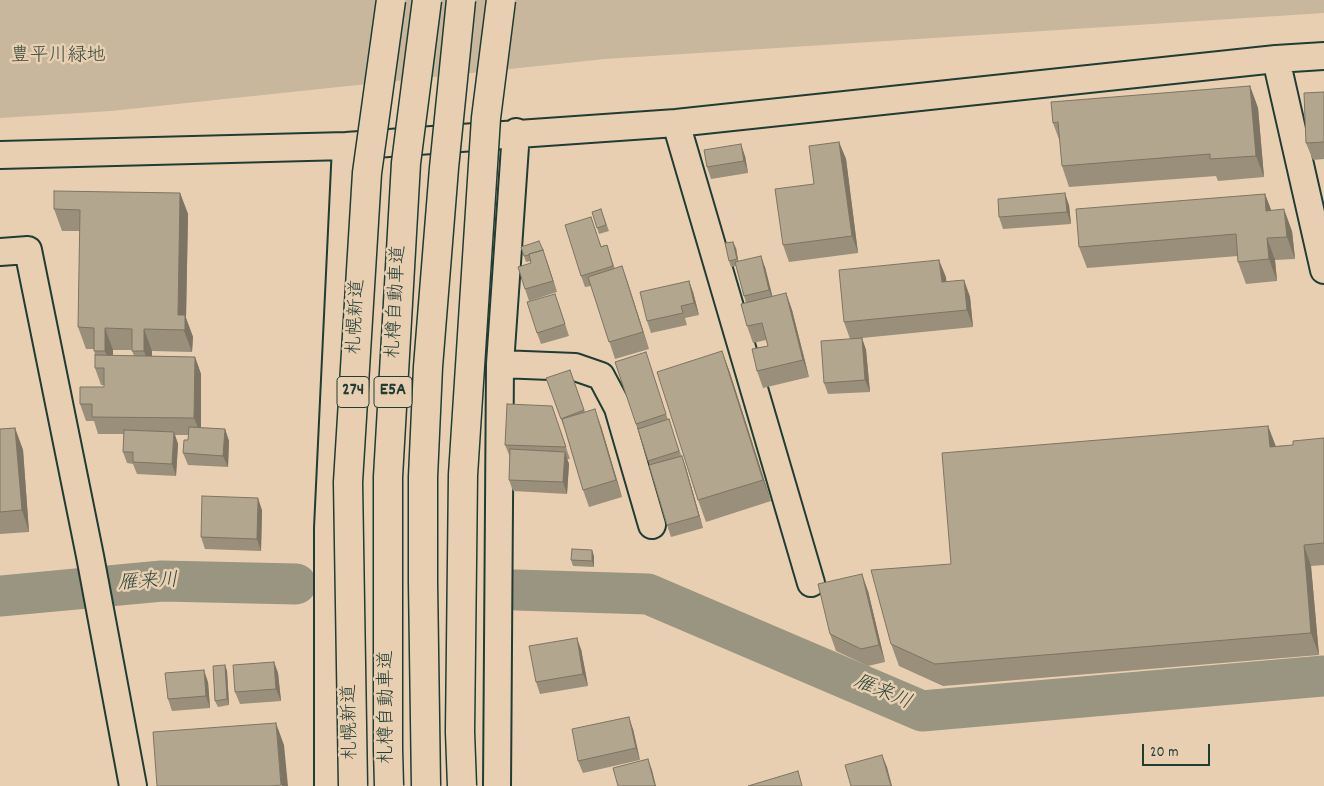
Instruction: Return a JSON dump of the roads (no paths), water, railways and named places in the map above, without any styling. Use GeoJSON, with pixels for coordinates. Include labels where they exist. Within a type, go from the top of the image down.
{"type":"FeatureCollection","features":[{"type":"Feature","properties":{"kind":"highway","name":"札幌新道"},"geometry":{"type":"LineString","coordinates":[[353,786],[348,482],[367,173],[391,0]]}},
{"type":"Feature","properties":{"kind":"highway","name":"札樽自動車道"},"geometry":{"type":"LineString","coordinates":[[389,786],[388,477],[406,163],[427,0]]}},
{"type":"Feature","properties":{"kind":"highway","name":"札樽自動車道"},"geometry":{"type":"LineString","coordinates":[[426,786],[423,572],[427,385],[444,168],[461,0]]}},
{"type":"Feature","properties":{"kind":"highway"},"geometry":{"type":"LineString","coordinates":[[462,786],[460,732],[463,475],[486,118],[501,0]]}},
{"type":"Feature","properties":{"kind":"street"},"geometry":{"type":"LineString","coordinates":[[0,155],[346,146],[516,132],[676,123],[1276,59],[1324,56]]}},
{"type":"Feature","properties":{"kind":"street"},"geometry":{"type":"LineString","coordinates":[[1276,59],[1324,270]]}},
{"type":"Feature","properties":{"kind":"street"},"geometry":{"type":"LineString","coordinates":[[676,123],[812,583]]}},
{"type":"Feature","properties":{"kind":"street"},"geometry":{"type":"LineString","coordinates":[[497,786],[500,364],[516,132]]}},
{"type":"Feature","properties":{"kind":"street"},"geometry":{"type":"LineString","coordinates":[[328,786],[328,528],[346,146]]}},
{"type":"Feature","properties":{"kind":"street"},"geometry":{"type":"LineString","coordinates":[[0,252],[28,250],[90,556],[133,786]]}},
{"type":"Feature","properties":{"kind":"street"},"geometry":{"type":"LineString","coordinates":[[500,364],[575,367],[601,376],[618,408],[652,525]]}},
{"type":"Feature","properties":{"kind":"waterway","name":"雁来川"},"geometry":{"type":"LineString","coordinates":[[0,596],[162,581],[296,584]]}},
{"type":"Feature","properties":{"kind":"waterway","name":"雁来川"},"geometry":{"type":"LineString","coordinates":[[516,590],[648,594],[922,711],[1324,676]]}},
{"type":"Feature","properties":{"kind":"park label","name":"豊平川緑地"},"geometry":{"type":"Point","coordinates":[58,57]}}]}
